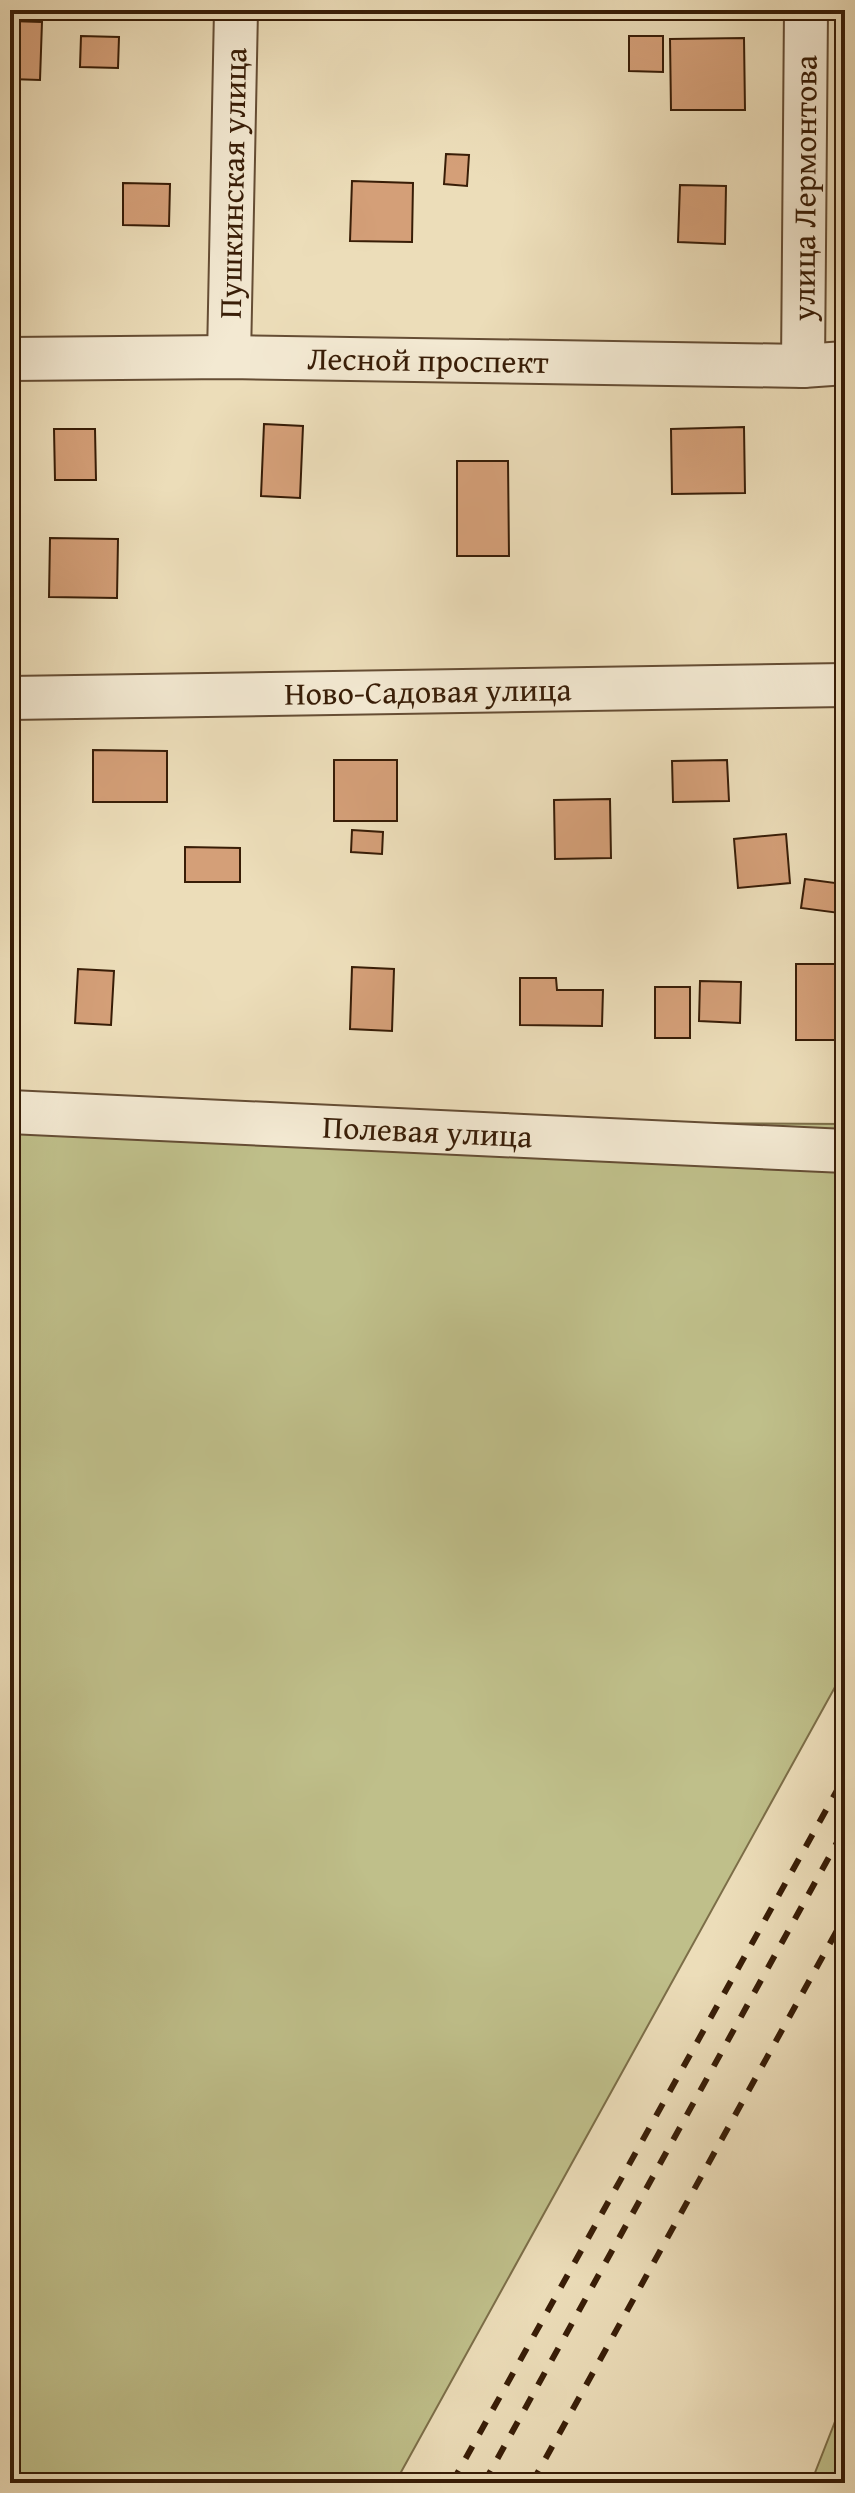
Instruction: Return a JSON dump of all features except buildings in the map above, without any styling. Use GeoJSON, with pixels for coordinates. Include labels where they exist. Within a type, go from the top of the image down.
{"type":"FeatureCollection","features":[{"type":"Feature","properties":{"kind":"street","name":"Пушкинская улица"},"geometry":{"type":"LineString","coordinates":[[229,357],[236,10]]}},
{"type":"Feature","properties":{"kind":"street","name":"улица Лермонтова"},"geometry":{"type":"LineString","coordinates":[[803,366],[806,10]]}},
{"type":"Feature","properties":{"kind":"street","name":"Лесной проспект"},"geometry":{"type":"LineString","coordinates":[[10,359],[229,357],[803,366],[845,363]]}},
{"type":"Feature","properties":{"kind":"street","name":"Ново-Садовая улица"},"geometry":{"type":"LineString","coordinates":[[10,698],[845,685]]}},
{"type":"Feature","properties":{"kind":"street","name":"Полевая улица"},"geometry":{"type":"LineString","coordinates":[[10,1112],[845,1151]]}},
{"type":"Feature","properties":{"kind":"green space"},"geometry":{"type":"Polygon","coordinates":[[[10,1120],[845,1124],[845,1669],[395,2483],[10,2483],[10,1120]]]}},
{"type":"Feature","properties":{"kind":"green space"},"geometry":{"type":"Polygon","coordinates":[[[845,2396],[845,2483],[811,2483],[845,2396]]]}},
{"type":"Feature","properties":{"kind":"railway"},"geometry":{"type":"LineString","coordinates":[[452,2483],[845,1776]]}},
{"type":"Feature","properties":{"kind":"railway"},"geometry":{"type":"LineString","coordinates":[[484,2483],[845,1828]]}},
{"type":"Feature","properties":{"kind":"railway"},"geometry":{"type":"LineString","coordinates":[[532,2483],[845,1916]]}}]}
